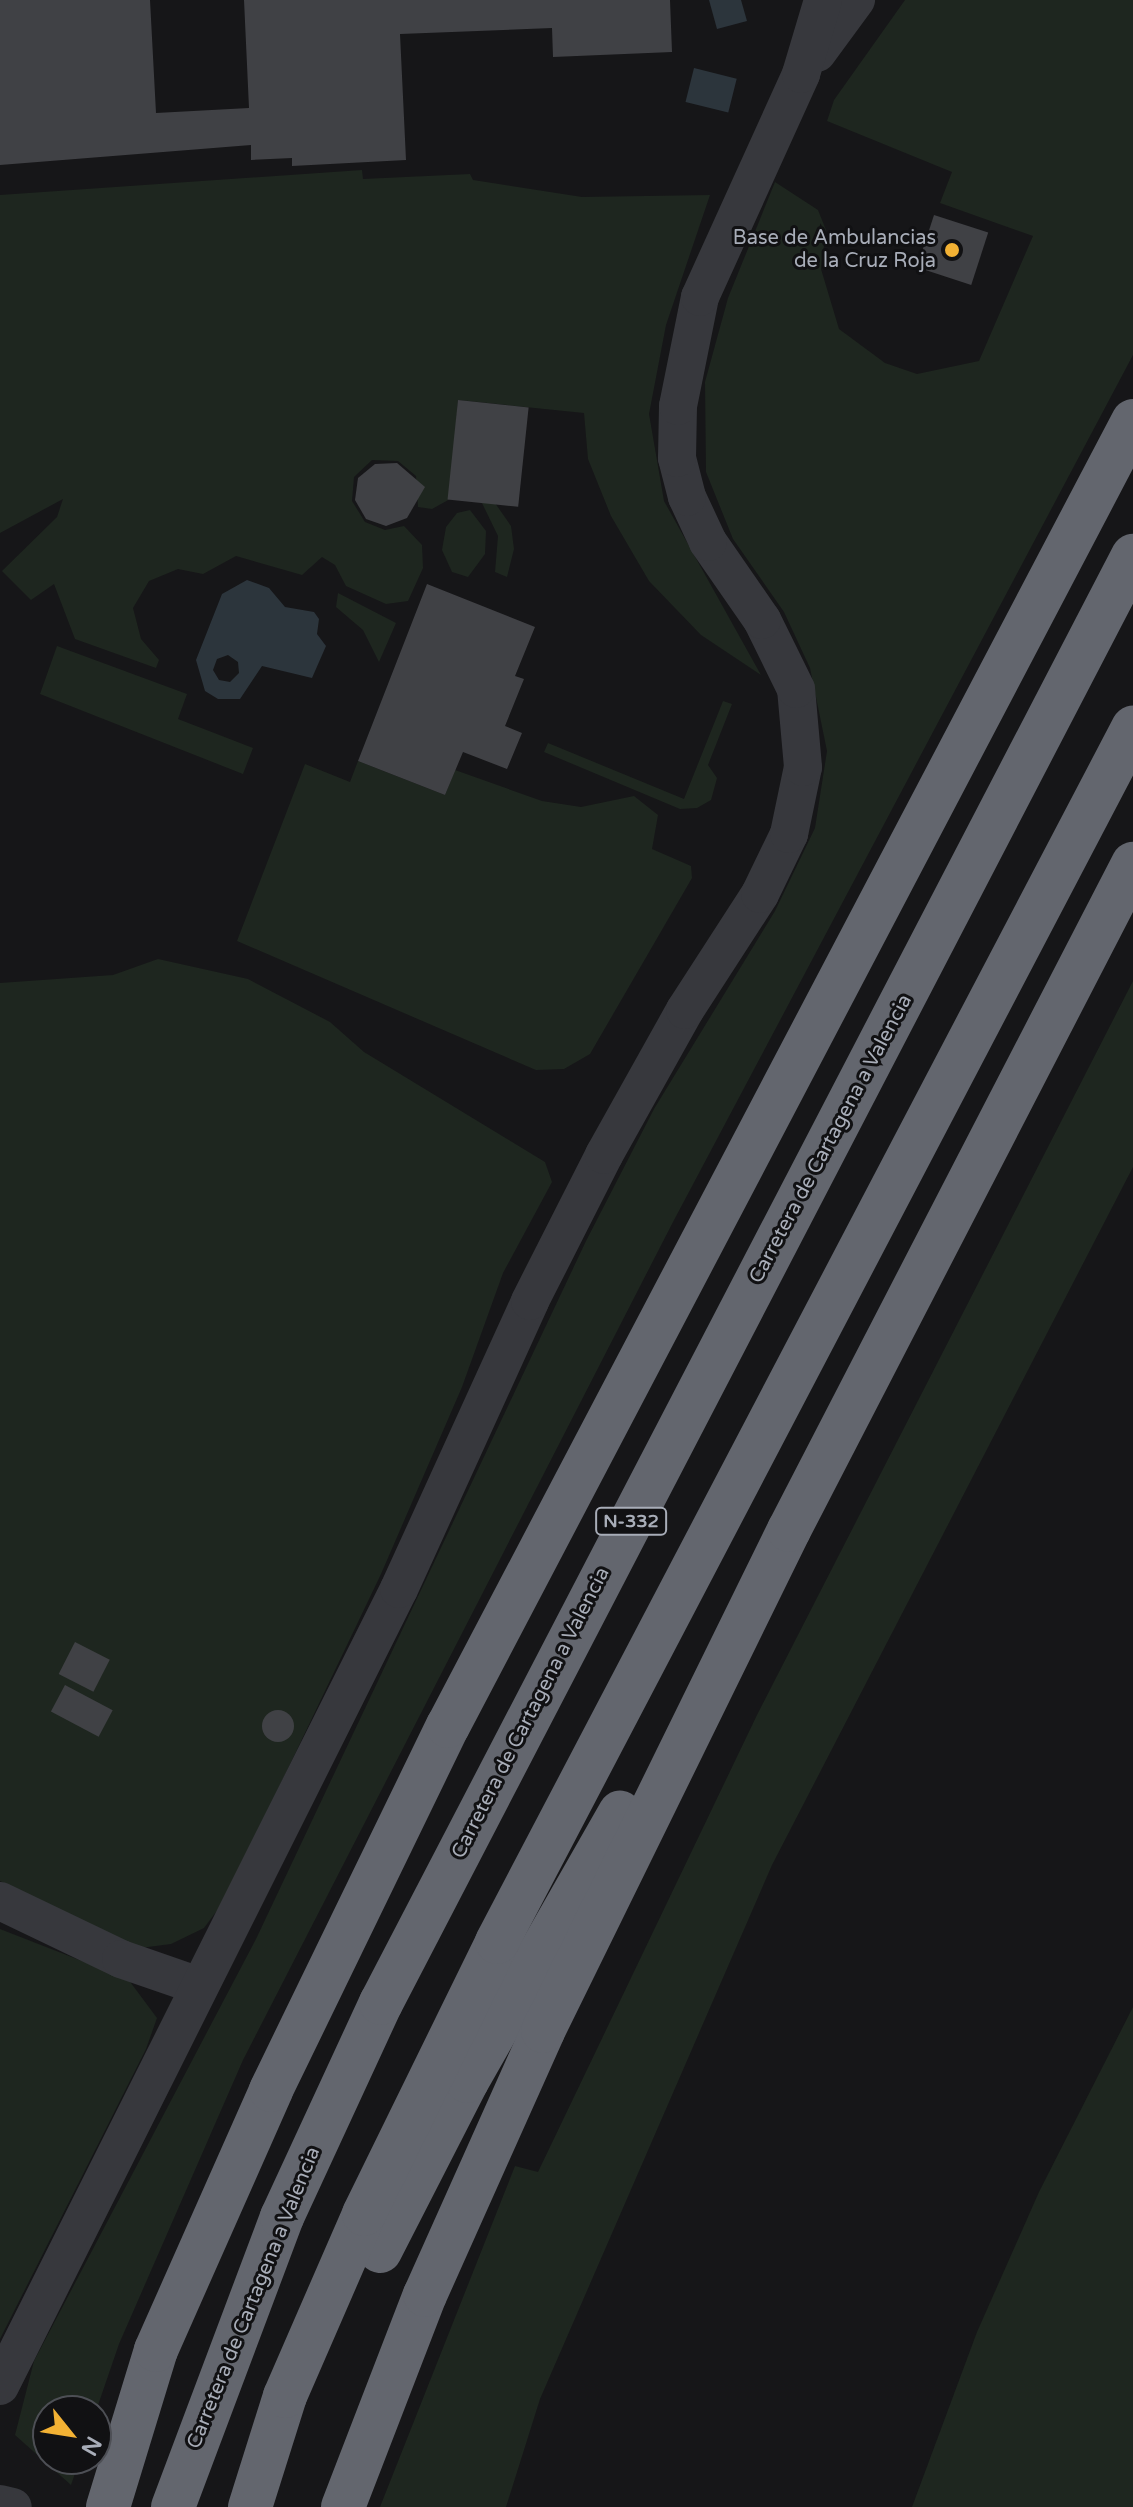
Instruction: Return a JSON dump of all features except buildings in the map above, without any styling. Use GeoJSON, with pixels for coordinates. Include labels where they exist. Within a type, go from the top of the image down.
{"type":"FeatureCollection","features":[{"type":"Feature","properties":{"kind":"highway"},"geometry":{"type":"LineString","coordinates":[[86,2507],[271,2090],[448,1726],[1133,421]]}},
{"type":"Feature","properties":{"kind":"highway","name":"Carretera de Cartagena a Valencia"},"geometry":{"type":"LineString","coordinates":[[173,2507],[282,2217],[381,2003],[1133,556]]}},
{"type":"Feature","properties":{"kind":"highway"},"geometry":{"type":"LineString","coordinates":[[250,2507],[285,2396],[364,2214],[483,1971],[1133,728]]}},
{"type":"Feature","properties":{"kind":"highway"},"geometry":{"type":"LineString","coordinates":[[343,2507],[425,2295],[543,2031],[789,1530],[1133,864]]}},
{"type":"Feature","properties":{"kind":"highway"},"geometry":{"type":"LineString","coordinates":[[270,2507],[395,2218],[467,2081],[789,1530]]}},
{"type":"Feature","properties":{"kind":"highway"},"geometry":{"type":"LineString","coordinates":[[108,2507],[156,2350]]}},
{"type":"Feature","properties":{"kind":"street"},"geometry":{"type":"LineString","coordinates":[[0,2386],[399,1589],[524,1315],[597,1168],[685,1010],[760,894],[789,834],[803,767],[796,689],[762,620],[708,542],[687,497],[677,458],[677,432],[684,359],[700,297],[801,74],[823,0]]}},
{"type":"Feature","properties":{"kind":"street"},"geometry":{"type":"LineString","coordinates":[[801,74],[856,0]]}},
{"type":"Feature","properties":{"kind":"street"},"geometry":{"type":"LineString","coordinates":[[0,1901],[121,1959],[199,1986]]}},
{"type":"Feature","properties":{"kind":"street"},"geometry":{"type":"LineString","coordinates":[[0,2504],[13,2507]]}},
{"type":"Feature","properties":{"kind":"shaded area"},"geometry":{"type":"Polygon","coordinates":[[[709,0],[741,0],[747,21],[717,29],[709,0]]]}},
{"type":"Feature","properties":{"kind":"shaded area"},"geometry":{"type":"Polygon","coordinates":[[[905,0],[1133,0],[1133,355],[673,1222],[243,2060],[119,2344],[101,2395],[32,2395],[32,2450],[15,2435],[34,2361],[256,1939],[586,1241],[654,1109],[775,911],[815,828],[827,751],[810,668],[784,612],[733,539],[706,472],[705,382],[728,298],[775,182],[818,210],[826,230],[821,269],[839,329],[885,363],[917,374],[979,361],[1033,236],[940,203],[952,172],[827,121],[834,100],[905,0]]]}},
{"type":"Feature","properties":{"kind":"shaded area"},"geometry":{"type":"Polygon","coordinates":[[[694,68],[737,79],[728,113],[686,102],[694,68]]]}},
{"type":"Feature","properties":{"kind":"shaded area"},"geometry":{"type":"Polygon","coordinates":[[[362,170],[363,179],[470,174],[473,180],[582,197],[710,195],[666,325],[649,414],[664,501],[761,675],[701,635],[649,581],[611,516],[588,459],[584,413],[458,400],[450,499],[432,509],[418,507],[416,476],[398,461],[372,460],[354,477],[352,501],[365,522],[385,530],[404,526],[422,545],[423,568],[408,601],[386,604],[346,586],[335,565],[322,557],[302,575],[236,556],[203,574],[178,569],[149,581],[133,608],[141,639],[159,660],[156,668],[75,639],[54,584],[31,600],[2,571],[57,517],[63,499],[0,533],[0,195],[362,170]]]}},
{"type":"Feature","properties":{"kind":"shaded area"},"geometry":{"type":"Polygon","coordinates":[[[481,501],[495,503],[511,526],[514,549],[507,577],[495,572],[498,536],[481,501]]]}},
{"type":"Feature","properties":{"kind":"shaded area"},"geometry":{"type":"Polygon","coordinates":[[[470,510],[486,531],[485,554],[468,577],[452,572],[442,550],[446,527],[457,513],[470,510]]]}},
{"type":"Feature","properties":{"kind":"shaded area"},"geometry":{"type":"Polygon","coordinates":[[[247,580],[269,588],[285,607],[314,612],[319,619],[317,634],[326,646],[312,678],[262,666],[240,699],[218,699],[205,691],[196,660],[222,594],[247,580]],[[228,655],[217,659],[213,670],[219,680],[230,682],[239,673],[238,662],[228,655]]]}},
{"type":"Feature","properties":{"kind":"shaded area"},"geometry":{"type":"Polygon","coordinates":[[[338,593],[396,623],[379,662],[363,630],[336,607],[338,593]]]}},
{"type":"Feature","properties":{"kind":"shaded area"},"geometry":{"type":"Polygon","coordinates":[[[57,646],[187,694],[178,719],[253,748],[243,774],[40,694],[57,646]]]}},
{"type":"Feature","properties":{"kind":"shaded area"},"geometry":{"type":"Polygon","coordinates":[[[723,701],[732,704],[708,765],[717,778],[711,800],[697,808],[680,809],[544,752],[548,743],[684,799],[723,701]]]}},
{"type":"Feature","properties":{"kind":"shaded area"},"geometry":{"type":"Polygon","coordinates":[[[358,761],[445,795],[455,770],[542,801],[581,807],[634,796],[658,815],[652,849],[691,866],[692,878],[590,1054],[564,1069],[536,1070],[237,941],[305,764],[350,782],[358,761]]]}},
{"type":"Feature","properties":{"kind":"shaded area"},"geometry":{"type":"Polygon","coordinates":[[[158,959],[248,979],[330,1022],[364,1052],[545,1162],[552,1182],[503,1273],[462,1387],[381,1574],[225,1900],[204,1928],[171,1944],[140,1948],[0,1881],[0,983],[113,975],[158,959]]]}},
{"type":"Feature","properties":{"kind":"shaded area"},"geometry":{"type":"Polygon","coordinates":[[[1133,981],[1133,1167],[772,1865],[540,2399],[506,2507],[380,2507],[515,2166],[538,2172],[757,1715],[1133,981]]]}},
{"type":"Feature","properties":{"kind":"shaded area"},"geometry":{"type":"Polygon","coordinates":[[[0,1929],[128,1979],[157,2018],[146,2049],[0,2339],[0,1929]]]}},
{"type":"Feature","properties":{"kind":"shaded area"},"geometry":{"type":"Polygon","coordinates":[[[1133,2007],[1133,2507],[912,2507],[977,2332],[1039,2192],[1133,2007]]]}},
{"type":"Feature","properties":{"kind":"shaded area"},"geometry":{"type":"Polygon","coordinates":[[[60,2475],[74,2475],[71,2485],[60,2475]]]}},
{"type":"Feature","properties":{"kind":"place","name":"Base de Ambulancias de la Cruz Roja"},"geometry":{"type":"Point","coordinates":[952,250]}}]}
